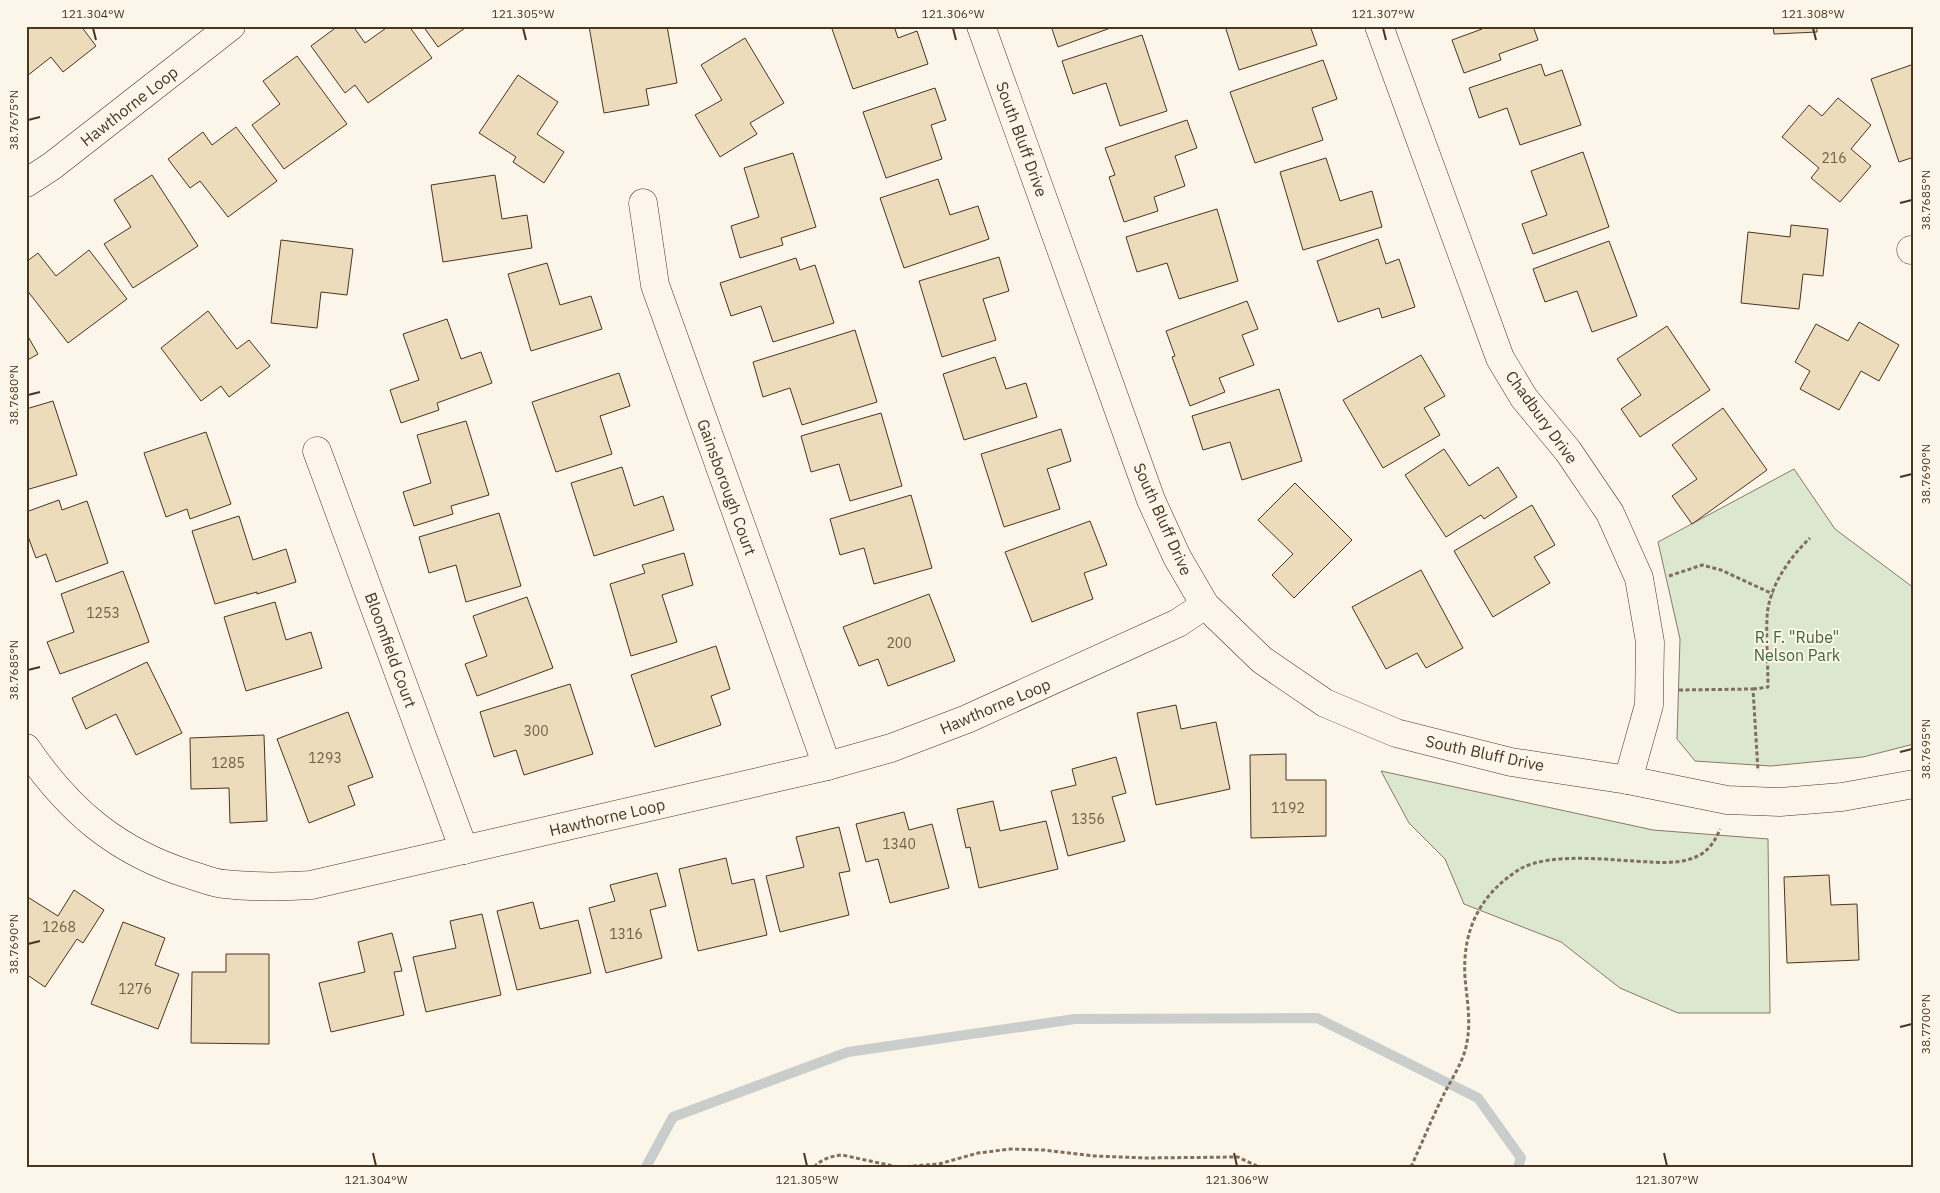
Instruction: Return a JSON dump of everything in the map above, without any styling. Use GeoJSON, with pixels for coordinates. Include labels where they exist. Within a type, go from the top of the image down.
{"type":"FeatureCollection","features":[{"type":"Feature","properties":{"kind":"street","name":"Hawthorne Loop"},"geometry":{"type":"LineString","coordinates":[[26,182],[52,166],[231,26]]}},
{"type":"Feature","properties":{"kind":"street","name":"South Bluff Drive"},"geometry":{"type":"LineString","coordinates":[[982,26],[1151,500],[1177,557],[1204,605],[1262,660],[1325,703],[1396,733],[1511,762],[1628,780],[1727,800],[1760,802],[1842,797],[1914,784]]}},
{"type":"Feature","properties":{"kind":"street","name":"Chadbury Drive"},"geometry":{"type":"LineString","coordinates":[[1379,26],[1500,358],[1524,398],[1568,451],[1610,513],[1639,578],[1650,642],[1649,689],[1648,705],[1628,780]]}},
{"type":"Feature","properties":{"kind":"street","name":"Gainsborough Court"},"geometry":{"type":"LineString","coordinates":[[643,203],[655,284],[827,766]]}},
{"type":"Feature","properties":{"kind":"street","name":"Bloomfield Court"},"geometry":{"type":"LineString","coordinates":[[317,451],[464,850]]}},
{"type":"Feature","properties":{"kind":"street","name":"Hawthorne Loop"},"geometry":{"type":"LineString","coordinates":[[26,748],[42,772],[73,808],[123,846],[171,868],[222,884],[274,887],[311,885],[827,766],[891,748],[967,719],[1178,623],[1204,605]]}},
{"type":"Feature","properties":{"kind":"path"},"geometry":{"type":"LineString","coordinates":[[1649,689],[1686,691],[1768,687],[1767,618],[1773,594],[1790,560],[1810,538]]}},
{"type":"Feature","properties":{"kind":"path"},"geometry":{"type":"LineString","coordinates":[[1641,588],[1680,571],[1702,565],[1722,570],[1773,594]]}},
{"type":"Feature","properties":{"kind":"path"},"geometry":{"type":"LineString","coordinates":[[1753,689],[1760,802]]}},
{"type":"Feature","properties":{"kind":"path"},"geometry":{"type":"LineString","coordinates":[[1411,1167],[1467,1043],[1469,1016],[1465,976],[1466,949],[1471,928],[1481,904],[1499,883],[1523,868],[1548,860],[1572,859],[1666,863],[1687,860],[1701,854],[1712,845],[1720,831],[1727,800]]}},
{"type":"Feature","properties":{"kind":"path"},"geometry":{"type":"LineString","coordinates":[[814,1167],[819,1162],[833,1156],[899,1167],[939,1164],[978,1152],[1011,1149],[1146,1158],[1238,1157],[1259,1167]]}},
{"type":"Feature","properties":{"kind":"green space","name":"R. F. \"Rube\" Nelson Park"},"geometry":{"type":"Polygon","coordinates":[[[1794,469],[1835,529],[1914,588],[1914,744],[1863,757],[1771,766],[1695,761],[1677,739],[1680,639],[1658,542],[1794,469]]]}},
{"type":"Feature","properties":{"kind":"green space"},"geometry":{"type":"Polygon","coordinates":[[[1381,771],[1653,830],[1768,839],[1770,1013],[1678,1013],[1620,988],[1561,942],[1464,904],[1445,859],[1409,823],[1381,771]]]}},
{"type":"Feature","properties":{"kind":"building"},"geometry":{"type":"Polygon","coordinates":[[[26,26],[81,26],[96,46],[63,72],[51,57],[27,76],[26,26]]]}},
{"type":"Feature","properties":{"kind":"building"},"geometry":{"type":"Polygon","coordinates":[[[338,26],[353,26],[365,43],[389,26],[409,26],[432,58],[368,103],[355,85],[345,93],[311,46],[338,26]]]}},
{"type":"Feature","properties":{"kind":"building"},"geometry":{"type":"Polygon","coordinates":[[[423,26],[468,26],[438,47],[423,26]]]}},
{"type":"Feature","properties":{"kind":"building"},"geometry":{"type":"Polygon","coordinates":[[[589,26],[667,26],[677,83],[646,89],[649,105],[604,113],[589,26]]]}},
{"type":"Feature","properties":{"kind":"building"},"geometry":{"type":"Polygon","coordinates":[[[831,26],[894,26],[898,38],[917,31],[928,64],[853,89],[831,26]]]}},
{"type":"Feature","properties":{"kind":"building"},"geometry":{"type":"Polygon","coordinates":[[[1051,26],[1116,26],[1058,47],[1051,26]]]}},
{"type":"Feature","properties":{"kind":"building"},"geometry":{"type":"Polygon","coordinates":[[[1225,26],[1310,26],[1317,45],[1239,70],[1225,26]]]}},
{"type":"Feature","properties":{"kind":"building"},"geometry":{"type":"Polygon","coordinates":[[[1481,26],[1533,26],[1538,40],[1499,54],[1501,60],[1464,73],[1452,40],[1482,29],[1481,26]]]}},
{"type":"Feature","properties":{"kind":"building"},"geometry":{"type":"Polygon","coordinates":[[[1773,26],[1817,26],[1817,32],[1774,34],[1773,26]]]}},
{"type":"Feature","properties":{"kind":"building"},"geometry":{"type":"Polygon","coordinates":[[[1142,35],[1167,111],[1120,126],[1106,83],[1073,94],[1062,61],[1142,35]]]}},
{"type":"Feature","properties":{"kind":"building"},"geometry":{"type":"Polygon","coordinates":[[[745,38],[784,103],[750,123],[757,134],[720,157],[695,115],[722,100],[701,65],[745,38]]]}},
{"type":"Feature","properties":{"kind":"building"},"geometry":{"type":"Polygon","coordinates":[[[297,56],[347,124],[284,169],[252,125],[280,104],[263,81],[297,56]]]}},
{"type":"Feature","properties":{"kind":"building"},"geometry":{"type":"Polygon","coordinates":[[[1323,60],[1337,99],[1312,108],[1323,140],[1255,163],[1230,92],[1323,60]]]}},
{"type":"Feature","properties":{"kind":"building"},"geometry":{"type":"Polygon","coordinates":[[[1541,64],[1545,76],[1562,70],[1581,125],[1520,145],[1507,108],[1479,118],[1469,88],[1541,64]]]}},
{"type":"Feature","properties":{"kind":"building"},"geometry":{"type":"Polygon","coordinates":[[[1914,64],[1914,157],[1899,162],[1871,79],[1914,64]]]}},
{"type":"Feature","properties":{"kind":"building"},"geometry":{"type":"Polygon","coordinates":[[[518,75],[558,102],[537,134],[564,152],[544,183],[513,162],[516,157],[479,133],[518,75]]]}},
{"type":"Feature","properties":{"kind":"building"},"geometry":{"type":"Polygon","coordinates":[[[935,88],[946,120],[931,125],[942,159],[886,178],[863,112],[935,88]]]}},
{"type":"Feature","properties":{"kind":"building"},"geometry":{"type":"Polygon","coordinates":[[[1838,98],[1871,125],[1851,149],[1871,166],[1840,202],[1811,178],[1819,168],[1782,137],[1809,105],[1822,116],[1838,98]]]}},
{"type":"Feature","properties":{"kind":"building"},"geometry":{"type":"Polygon","coordinates":[[[1187,120],[1197,148],[1175,156],[1185,186],[1154,197],[1158,211],[1124,222],[1109,177],[1115,175],[1105,148],[1187,120]]]}},
{"type":"Feature","properties":{"kind":"building"},"geometry":{"type":"Polygon","coordinates":[[[236,127],[277,181],[228,217],[200,181],[190,188],[168,159],[203,132],[212,145],[236,127]]]}},
{"type":"Feature","properties":{"kind":"building"},"geometry":{"type":"Polygon","coordinates":[[[1583,152],[1609,227],[1533,254],[1522,224],[1547,215],[1531,171],[1583,152]]]}},
{"type":"Feature","properties":{"kind":"building"},"geometry":{"type":"Polygon","coordinates":[[[793,153],[816,227],[781,238],[783,245],[740,258],[731,226],[759,217],[744,168],[793,153]]]}},
{"type":"Feature","properties":{"kind":"building"},"geometry":{"type":"Polygon","coordinates":[[[1326,158],[1340,201],[1372,191],[1382,227],[1303,250],[1280,172],[1326,158]]]}},
{"type":"Feature","properties":{"kind":"building"},"geometry":{"type":"Polygon","coordinates":[[[152,175],[198,246],[133,288],[104,244],[131,227],[114,200],[152,175]]]}},
{"type":"Feature","properties":{"kind":"building"},"geometry":{"type":"Polygon","coordinates":[[[495,175],[502,219],[527,215],[532,248],[443,262],[431,185],[495,175]]]}},
{"type":"Feature","properties":{"kind":"building"},"geometry":{"type":"Polygon","coordinates":[[[938,179],[950,215],[978,206],[989,239],[904,268],[880,198],[938,179]]]}},
{"type":"Feature","properties":{"kind":"building"},"geometry":{"type":"Polygon","coordinates":[[[1217,209],[1238,281],[1179,299],[1167,263],[1137,272],[1126,237],[1217,209]]]}},
{"type":"Feature","properties":{"kind":"building"},"geometry":{"type":"Polygon","coordinates":[[[1791,225],[1828,229],[1823,276],[1803,274],[1799,309],[1741,303],[1748,232],[1790,237],[1791,225]]]}},
{"type":"Feature","properties":{"kind":"building"},"geometry":{"type":"Polygon","coordinates":[[[1378,239],[1386,264],[1399,259],[1415,307],[1382,318],[1379,308],[1338,322],[1317,261],[1378,239]]]}},
{"type":"Feature","properties":{"kind":"building"},"geometry":{"type":"Polygon","coordinates":[[[281,240],[353,249],[347,295],[321,292],[317,328],[271,323],[281,240]]]}},
{"type":"Feature","properties":{"kind":"building"},"geometry":{"type":"Polygon","coordinates":[[[1609,241],[1637,316],[1592,332],[1577,291],[1545,302],[1533,269],[1609,241]]]}},
{"type":"Feature","properties":{"kind":"building"},"geometry":{"type":"Polygon","coordinates":[[[89,250],[127,299],[68,343],[26,289],[26,262],[38,253],[56,276],[89,250]]]}},
{"type":"Feature","properties":{"kind":"building"},"geometry":{"type":"Polygon","coordinates":[[[999,257],[1009,291],[983,299],[996,340],[942,357],[919,281],[999,257]]]}},
{"type":"Feature","properties":{"kind":"building"},"geometry":{"type":"Polygon","coordinates":[[[796,258],[800,270],[815,265],[834,323],[773,342],[761,306],[731,316],[720,283],[796,258]]]}},
{"type":"Feature","properties":{"kind":"building"},"geometry":{"type":"Polygon","coordinates":[[[547,263],[560,305],[591,296],[602,329],[531,351],[508,274],[547,263]]]}},
{"type":"Feature","properties":{"kind":"building"},"geometry":{"type":"Polygon","coordinates":[[[1247,301],[1258,329],[1242,335],[1254,365],[1219,378],[1225,392],[1190,406],[1172,357],[1175,356],[1166,331],[1247,301]]]}},
{"type":"Feature","properties":{"kind":"building"},"geometry":{"type":"Polygon","coordinates":[[[208,311],[237,349],[249,340],[270,366],[229,397],[221,386],[201,401],[161,348],[208,311]]]}},
{"type":"Feature","properties":{"kind":"building"},"geometry":{"type":"Polygon","coordinates":[[[447,319],[461,359],[481,352],[492,383],[437,403],[439,410],[401,423],[390,390],[419,380],[403,334],[447,319]]]}},
{"type":"Feature","properties":{"kind":"building"},"geometry":{"type":"Polygon","coordinates":[[[1859,322],[1899,345],[1879,381],[1861,371],[1839,410],[1800,389],[1810,371],[1795,362],[1816,324],[1848,341],[1859,322]]]}},
{"type":"Feature","properties":{"kind":"building"},"geometry":{"type":"Polygon","coordinates":[[[1667,326],[1710,390],[1640,437],[1621,409],[1641,395],[1617,359],[1667,326]]]}},
{"type":"Feature","properties":{"kind":"building"},"geometry":{"type":"Polygon","coordinates":[[[855,330],[877,402],[802,425],[790,388],[763,397],[753,362],[855,330]]]}},
{"type":"Feature","properties":{"kind":"building"},"geometry":{"type":"Polygon","coordinates":[[[26,333],[38,354],[26,361],[26,333]]]}},
{"type":"Feature","properties":{"kind":"building"},"geometry":{"type":"Polygon","coordinates":[[[1421,355],[1445,396],[1424,408],[1440,435],[1383,468],[1343,400],[1421,355]]]}},
{"type":"Feature","properties":{"kind":"building"},"geometry":{"type":"Polygon","coordinates":[[[995,357],[1006,389],[1026,383],[1037,417],[964,440],[943,374],[995,357]]]}},
{"type":"Feature","properties":{"kind":"building"},"geometry":{"type":"Polygon","coordinates":[[[619,373],[630,406],[600,416],[612,454],[556,472],[532,402],[619,373]]]}},
{"type":"Feature","properties":{"kind":"building"},"geometry":{"type":"Polygon","coordinates":[[[1279,389],[1302,461],[1242,480],[1230,442],[1203,450],[1192,416],[1279,389]]]}},
{"type":"Feature","properties":{"kind":"building"},"geometry":{"type":"Polygon","coordinates":[[[53,401],[77,475],[26,490],[26,409],[53,401]]]}},
{"type":"Feature","properties":{"kind":"building"},"geometry":{"type":"Polygon","coordinates":[[[1723,408],[1767,470],[1692,524],[1672,496],[1697,479],[1672,445],[1723,408]]]}},
{"type":"Feature","properties":{"kind":"building"},"geometry":{"type":"Polygon","coordinates":[[[881,413],[902,486],[850,501],[839,464],[811,472],[801,436],[881,413]]]}},
{"type":"Feature","properties":{"kind":"building"},"geometry":{"type":"Polygon","coordinates":[[[466,421],[489,495],[451,506],[453,514],[414,526],[403,492],[431,483],[417,435],[466,421]]]}},
{"type":"Feature","properties":{"kind":"building"},"geometry":{"type":"Polygon","coordinates":[[[1061,429],[1071,461],[1047,469],[1060,509],[1004,527],[981,454],[1061,429]]]}},
{"type":"Feature","properties":{"kind":"building"},"geometry":{"type":"Polygon","coordinates":[[[206,432],[231,504],[190,519],[187,509],[166,517],[144,453],[206,432]]]}},
{"type":"Feature","properties":{"kind":"building"},"geometry":{"type":"Polygon","coordinates":[[[1444,449],[1469,486],[1498,467],[1517,497],[1484,519],[1481,515],[1446,537],[1405,475],[1444,449]]]}},
{"type":"Feature","properties":{"kind":"building"},"geometry":{"type":"Polygon","coordinates":[[[622,467],[634,506],[663,496],[674,530],[594,556],[571,483],[622,467]]]}},
{"type":"Feature","properties":{"kind":"building"},"geometry":{"type":"Polygon","coordinates":[[[1295,483],[1352,540],[1294,598],[1272,575],[1293,554],[1258,520],[1295,483]]]}},
{"type":"Feature","properties":{"kind":"building"},"geometry":{"type":"Polygon","coordinates":[[[911,495],[932,568],[874,584],[864,548],[840,555],[830,519],[911,495]]]}},
{"type":"Feature","properties":{"kind":"building"},"geometry":{"type":"Polygon","coordinates":[[[59,500],[62,510],[87,501],[108,563],[56,582],[46,554],[36,558],[26,531],[26,512],[59,500]]]}},
{"type":"Feature","properties":{"kind":"building"},"geometry":{"type":"Polygon","coordinates":[[[1532,505],[1555,545],[1534,557],[1550,583],[1493,617],[1454,551],[1532,505]]]}},
{"type":"Feature","properties":{"kind":"building"},"geometry":{"type":"Polygon","coordinates":[[[499,513],[521,586],[466,602],[456,565],[429,573],[419,537],[499,513]]]}},
{"type":"Feature","properties":{"kind":"building"},"geometry":{"type":"Polygon","coordinates":[[[239,516],[253,560],[286,549],[296,582],[215,604],[192,531],[239,516]]]}},
{"type":"Feature","properties":{"kind":"building"},"geometry":{"type":"Polygon","coordinates":[[[1090,521],[1107,565],[1084,573],[1093,599],[1032,622],[1005,552],[1090,521]]]}},
{"type":"Feature","properties":{"kind":"building"},"geometry":{"type":"Polygon","coordinates":[[[684,553],[693,585],[662,595],[677,642],[631,656],[610,584],[645,573],[642,565],[684,553]]]}},
{"type":"Feature","properties":{"kind":"building"},"geometry":{"type":"Polygon","coordinates":[[[1421,570],[1463,648],[1426,668],[1417,653],[1386,669],[1352,607],[1421,570]]]}},
{"type":"Feature","properties":{"kind":"building"},"geometry":{"type":"Polygon","coordinates":[[[123,571],[149,642],[60,674],[47,642],[74,632],[61,594],[123,571]]]}},
{"type":"Feature","properties":{"kind":"building"},"geometry":{"type":"Polygon","coordinates":[[[929,594],[955,661],[888,686],[878,659],[859,666],[843,627],[929,594]]]}},
{"type":"Feature","properties":{"kind":"building"},"geometry":{"type":"Polygon","coordinates":[[[527,597],[553,668],[477,696],[465,664],[487,656],[473,616],[527,597]]]}},
{"type":"Feature","properties":{"kind":"building"},"geometry":{"type":"Polygon","coordinates":[[[275,602],[286,640],[311,632],[322,668],[246,691],[224,617],[275,602]]]}},
{"type":"Feature","properties":{"kind":"building"},"geometry":{"type":"Polygon","coordinates":[[[716,646],[730,689],[711,696],[721,725],[655,747],[631,675],[716,646]]]}},
{"type":"Feature","properties":{"kind":"building"},"geometry":{"type":"Polygon","coordinates":[[[147,662],[182,733],[136,755],[116,714],[86,729],[72,698],[147,662]]]}},
{"type":"Feature","properties":{"kind":"building"},"geometry":{"type":"Polygon","coordinates":[[[570,684],[593,754],[524,775],[516,750],[494,757],[480,712],[570,684]]]}},
{"type":"Feature","properties":{"kind":"building"},"geometry":{"type":"Polygon","coordinates":[[[1176,705],[1181,729],[1216,722],[1230,789],[1156,805],[1137,713],[1176,705]]]}},
{"type":"Feature","properties":{"kind":"building"},"geometry":{"type":"Polygon","coordinates":[[[348,712],[373,777],[348,786],[355,805],[309,823],[277,739],[348,712]]]}},
{"type":"Feature","properties":{"kind":"building"},"geometry":{"type":"Polygon","coordinates":[[[264,735],[267,821],[230,823],[229,788],[191,789],[190,738],[264,735]]]}},
{"type":"Feature","properties":{"kind":"building"},"geometry":{"type":"Polygon","coordinates":[[[1286,754],[1286,780],[1326,780],[1326,836],[1251,838],[1250,755],[1286,754]]]}},
{"type":"Feature","properties":{"kind":"building"},"geometry":{"type":"Polygon","coordinates":[[[1116,757],[1126,793],[1112,797],[1125,841],[1068,856],[1051,791],[1076,785],[1072,769],[1116,757]]]}},
{"type":"Feature","properties":{"kind":"building"},"geometry":{"type":"Polygon","coordinates":[[[993,801],[1000,831],[1046,821],[1058,869],[979,888],[970,847],[966,848],[957,809],[993,801]]]}},
{"type":"Feature","properties":{"kind":"building"},"geometry":{"type":"Polygon","coordinates":[[[904,812],[909,830],[932,824],[949,888],[890,903],[878,859],[866,862],[856,824],[904,812]]]}},
{"type":"Feature","properties":{"kind":"building"},"geometry":{"type":"Polygon","coordinates":[[[839,827],[850,871],[839,873],[849,915],[780,932],[766,876],[804,867],[796,837],[839,827]]]}},
{"type":"Feature","properties":{"kind":"building"},"geometry":{"type":"Polygon","coordinates":[[[726,858],[732,884],[754,879],[767,935],[698,951],[679,869],[726,858]]]}},
{"type":"Feature","properties":{"kind":"building"},"geometry":{"type":"Polygon","coordinates":[[[657,873],[666,906],[650,910],[662,958],[606,973],[589,908],[615,901],[610,885],[657,873]]]}},
{"type":"Feature","properties":{"kind":"building"},"geometry":{"type":"Polygon","coordinates":[[[1829,875],[1831,905],[1857,904],[1859,960],[1787,963],[1784,877],[1829,875]]]}},
{"type":"Feature","properties":{"kind":"building"},"geometry":{"type":"Polygon","coordinates":[[[74,890],[104,910],[83,943],[77,939],[45,987],[26,974],[26,896],[58,916],[74,890]]]}},
{"type":"Feature","properties":{"kind":"building"},"geometry":{"type":"Polygon","coordinates":[[[533,902],[540,929],[578,920],[591,973],[517,990],[497,911],[533,902]]]}},
{"type":"Feature","properties":{"kind":"building"},"geometry":{"type":"Polygon","coordinates":[[[482,914],[501,995],[426,1012],[413,957],[456,948],[450,921],[482,914]]]}},
{"type":"Feature","properties":{"kind":"building"},"geometry":{"type":"Polygon","coordinates":[[[123,922],[165,938],[155,965],[179,974],[158,1029],[91,1004],[123,922]]]}},
{"type":"Feature","properties":{"kind":"building"},"geometry":{"type":"Polygon","coordinates":[[[392,933],[402,971],[394,972],[404,1015],[331,1032],[319,983],[365,972],[358,942],[392,933]]]}},
{"type":"Feature","properties":{"kind":"building"},"geometry":{"type":"Polygon","coordinates":[[[226,954],[269,954],[269,1044],[191,1043],[192,972],[226,972],[226,954]]]}},
{"type":"Feature","properties":{"kind":"waterway"},"geometry":{"type":"LineString","coordinates":[[646,1167],[673,1117],[848,1052],[1075,1019],[1317,1018],[1478,1098],[1521,1158],[1518,1167]]}}]}
